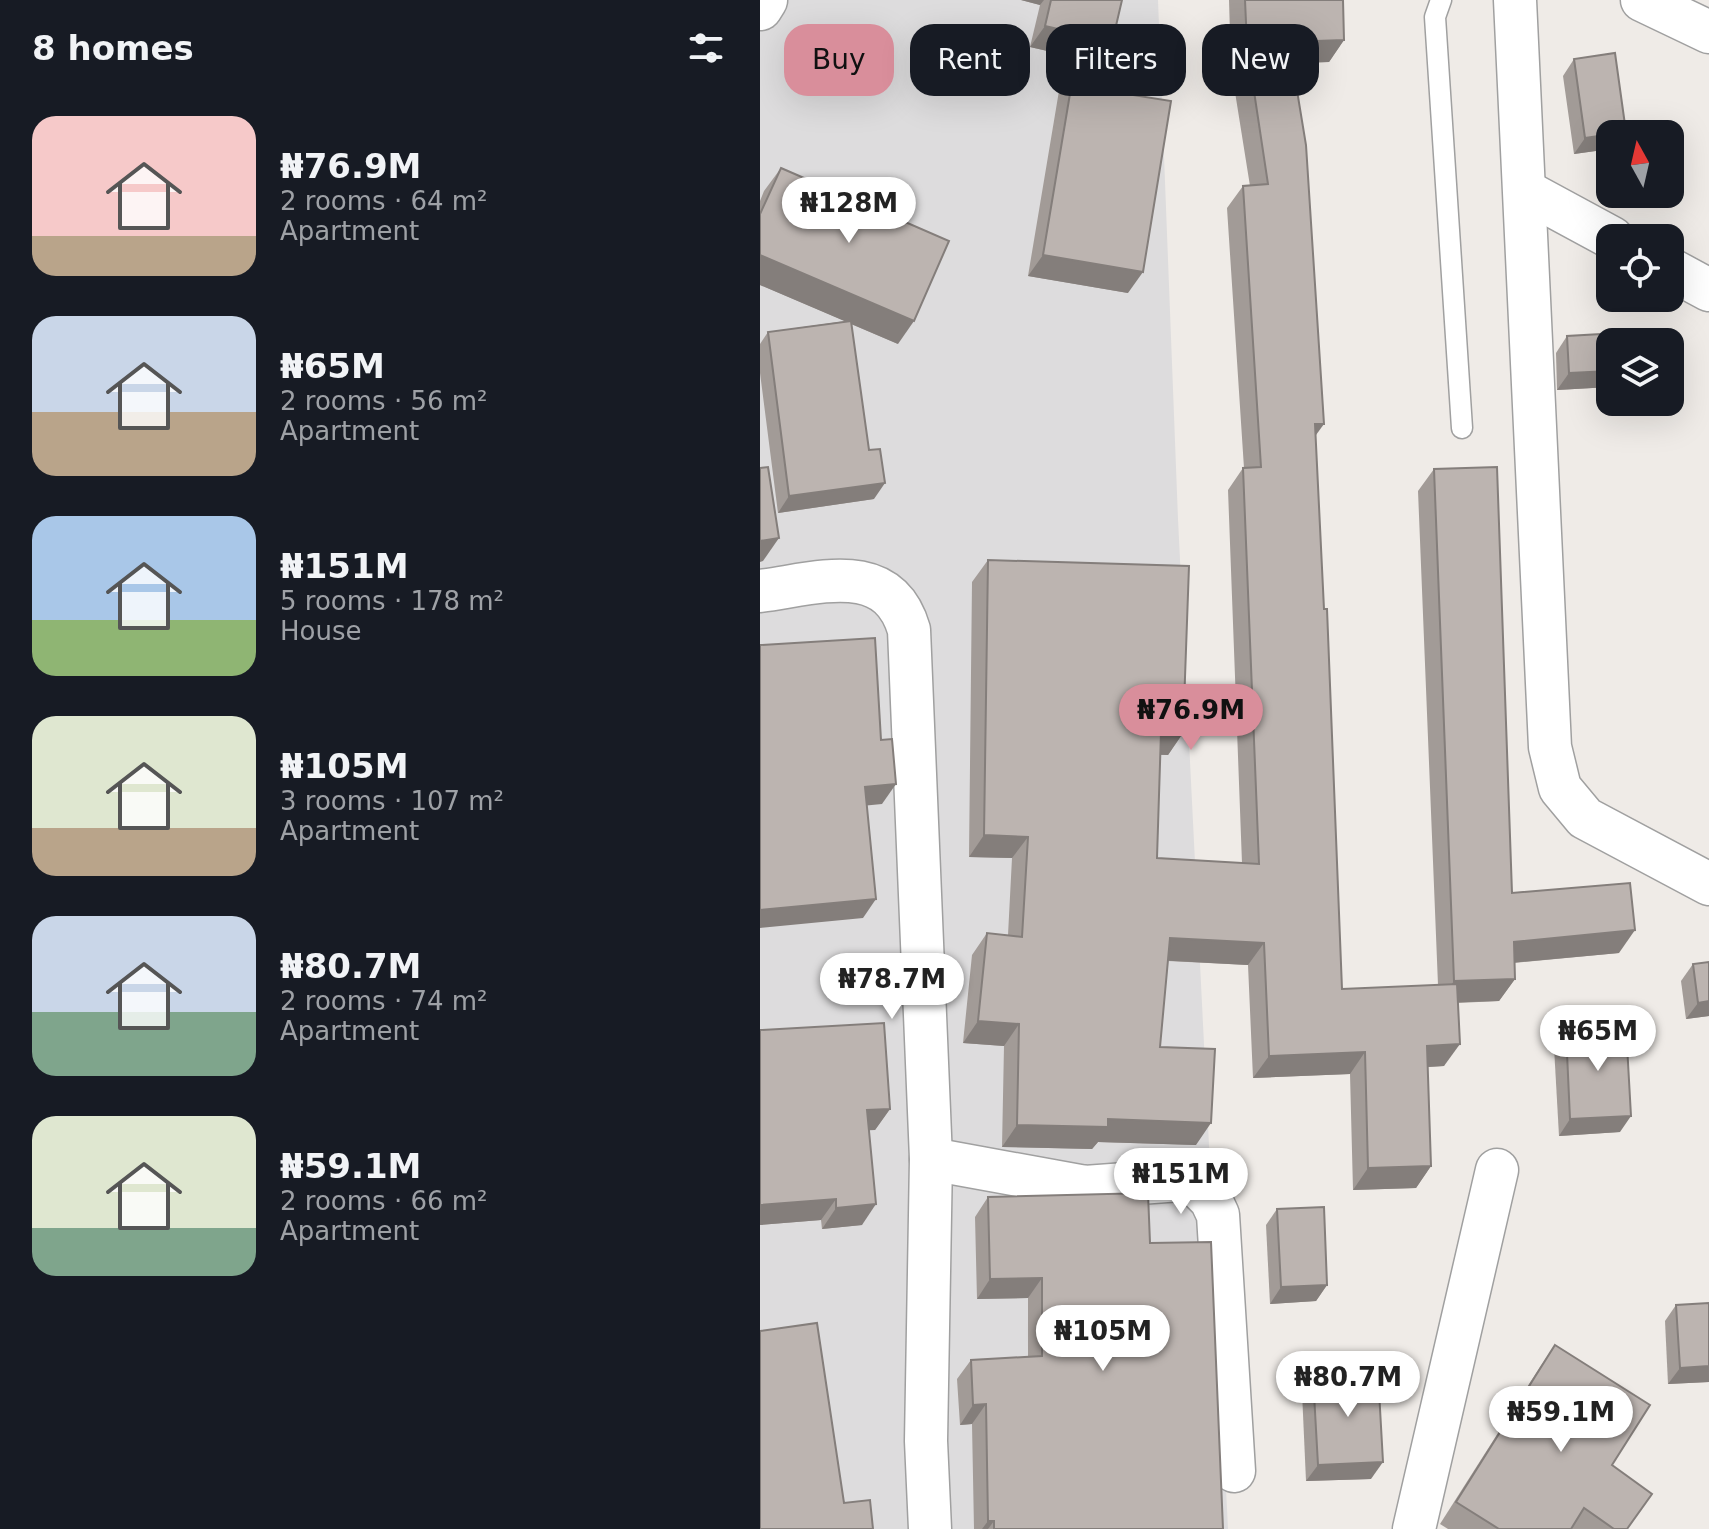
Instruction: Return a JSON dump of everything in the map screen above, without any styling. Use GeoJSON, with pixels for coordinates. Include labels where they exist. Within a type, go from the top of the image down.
{"type":"FeatureCollection","features":[{"type":"Feature","properties":{"kind":"street"},"geometry":{"type":"LineString","coordinates":[[760,8],[765,0]]}},
{"type":"Feature","properties":{"kind":"street"},"geometry":{"type":"LineString","coordinates":[[1515,0],[1527,192],[1550,747],[1560,788],[1585,818],[1709,884]]}},
{"type":"Feature","properties":{"kind":"street"},"geometry":{"type":"LineString","coordinates":[[1642,0],[1709,32]]}},
{"type":"Feature","properties":{"kind":"street"},"geometry":{"type":"LineString","coordinates":[[1527,192],[1596,229]]}},
{"type":"Feature","properties":{"kind":"street"},"geometry":{"type":"LineString","coordinates":[[1684,277],[1709,290]]}},
{"type":"Feature","properties":{"kind":"street"},"geometry":{"type":"LineString","coordinates":[[760,591],[854,580],[876,585],[904,611],[909,630],[931,1159],[926,1441],[930,1529]]}},
{"type":"Feature","properties":{"kind":"street"},"geometry":{"type":"LineString","coordinates":[[931,1159],[1085,1187],[1180,1180],[1199,1188],[1211,1200],[1218,1215],[1234,1471]]}},
{"type":"Feature","properties":{"kind":"street"},"geometry":{"type":"LineString","coordinates":[[1414,1529],[1497,1170]]}},
{"type":"Feature","properties":{"kind":"lane"},"geometry":{"type":"LineString","coordinates":[[1441,0],[1435,17],[1462,428]]}},
{"type":"Feature","properties":{"kind":"shaded area"},"geometry":{"type":"Polygon","coordinates":[[[760,0],[1158,0],[1159,24],[1046,24],[1046,96],[1162,96],[1178,519],[1228,1529],[760,1529],[760,0]]]}},
{"type":"Feature","properties":{"kind":"building"},"geometry":{"type":"Polygon","coordinates":[[[1051,0],[1122,0],[1116,24],[1045,26],[1051,0]]]}},
{"type":"Feature","properties":{"kind":"building"},"geometry":{"type":"Polygon","coordinates":[[[1245,0],[1343,0],[1344,40],[1319,41],[1319,24],[1246,24],[1245,0]]]}},
{"type":"Feature","properties":{"kind":"building"},"geometry":{"type":"Polygon","coordinates":[[[1615,53],[1624,120],[1596,120],[1596,136],[1585,138],[1574,59],[1615,53]]]}},
{"type":"Feature","properties":{"kind":"building"},"geometry":{"type":"Polygon","coordinates":[[[1070,96],[1139,96],[1171,101],[1143,272],[1043,255],[1070,96]]]}},
{"type":"Feature","properties":{"kind":"building"},"geometry":{"type":"Polygon","coordinates":[[[1255,96],[1298,96],[1306,145],[1324,424],[1315,424],[1324,609],[1327,609],[1342,989],[1457,984],[1460,1044],[1427,1046],[1431,1166],[1368,1168],[1365,1052],[1269,1056],[1264,943],[1170,938],[1160,1047],[1215,1049],[1211,1123],[1108,1119],[1108,1127],[1017,1125],[1019,1024],[978,1021],[987,933],[1022,937],[1028,837],[984,835],[988,560],[1189,566],[1183,733],[1161,732],[1157,858],[1259,864],[1243,468],[1261,467],[1243,186],[1268,184],[1255,96]]]}},
{"type":"Feature","properties":{"kind":"building"},"geometry":{"type":"Polygon","coordinates":[[[781,168],[949,241],[914,321],[760,255],[760,214],[781,168]]]}},
{"type":"Feature","properties":{"kind":"building"},"geometry":{"type":"Polygon","coordinates":[[[851,321],[869,450],[880,449],[885,483],[789,496],[768,332],[851,321]]]}},
{"type":"Feature","properties":{"kind":"building"},"geometry":{"type":"Polygon","coordinates":[[[1596,334],[1596,372],[1569,373],[1567,336],[1596,334]]]}},
{"type":"Feature","properties":{"kind":"building"},"geometry":{"type":"Polygon","coordinates":[[[768,467],[779,538],[760,541],[760,468],[768,467]]]}},
{"type":"Feature","properties":{"kind":"building"},"geometry":{"type":"Polygon","coordinates":[[[1497,467],[1512,893],[1630,883],[1635,930],[1514,942],[1515,979],[1454,981],[1434,469],[1497,467]]]}},
{"type":"Feature","properties":{"kind":"building"},"geometry":{"type":"Polygon","coordinates":[[[875,638],[881,740],[892,739],[896,784],[865,787],[876,899],[760,910],[760,645],[875,638]]]}},
{"type":"Feature","properties":{"kind":"building"},"geometry":{"type":"Polygon","coordinates":[[[1709,962],[1709,1001],[1698,1003],[1693,964],[1709,962]]]}},
{"type":"Feature","properties":{"kind":"building"},"geometry":{"type":"Polygon","coordinates":[[[884,1023],[890,1109],[867,1110],[876,1204],[836,1208],[836,1199],[760,1205],[760,1030],[884,1023]]]}},
{"type":"Feature","properties":{"kind":"building"},"geometry":{"type":"Polygon","coordinates":[[[1626,1027],[1631,1116],[1570,1119],[1566,1031],[1626,1027]]]}},
{"type":"Feature","properties":{"kind":"building"},"geometry":{"type":"Polygon","coordinates":[[[1148,1193],[1150,1243],[1211,1242],[1223,1529],[994,1529],[994,1521],[988,1521],[986,1404],[973,1405],[971,1360],[1042,1356],[1042,1278],[990,1279],[988,1197],[1148,1193]]]}},
{"type":"Feature","properties":{"kind":"building"},"geometry":{"type":"Polygon","coordinates":[[[1324,1207],[1327,1285],[1281,1287],[1277,1209],[1324,1207]]]}},
{"type":"Feature","properties":{"kind":"building"},"geometry":{"type":"Polygon","coordinates":[[[1709,1303],[1709,1366],[1680,1368],[1676,1305],[1709,1303]]]}},
{"type":"Feature","properties":{"kind":"building"},"geometry":{"type":"Polygon","coordinates":[[[817,1323],[844,1503],[870,1500],[873,1529],[760,1529],[760,1331],[817,1323]]]}},
{"type":"Feature","properties":{"kind":"building"},"geometry":{"type":"Polygon","coordinates":[[[1555,1345],[1650,1405],[1612,1465],[1652,1494],[1627,1529],[1614,1529],[1584,1508],[1571,1529],[1499,1529],[1456,1502],[1555,1345]]]}},
{"type":"Feature","properties":{"kind":"building"},"geometry":{"type":"Polygon","coordinates":[[[1378,1373],[1383,1462],[1318,1465],[1313,1376],[1378,1373]]]}}]}
